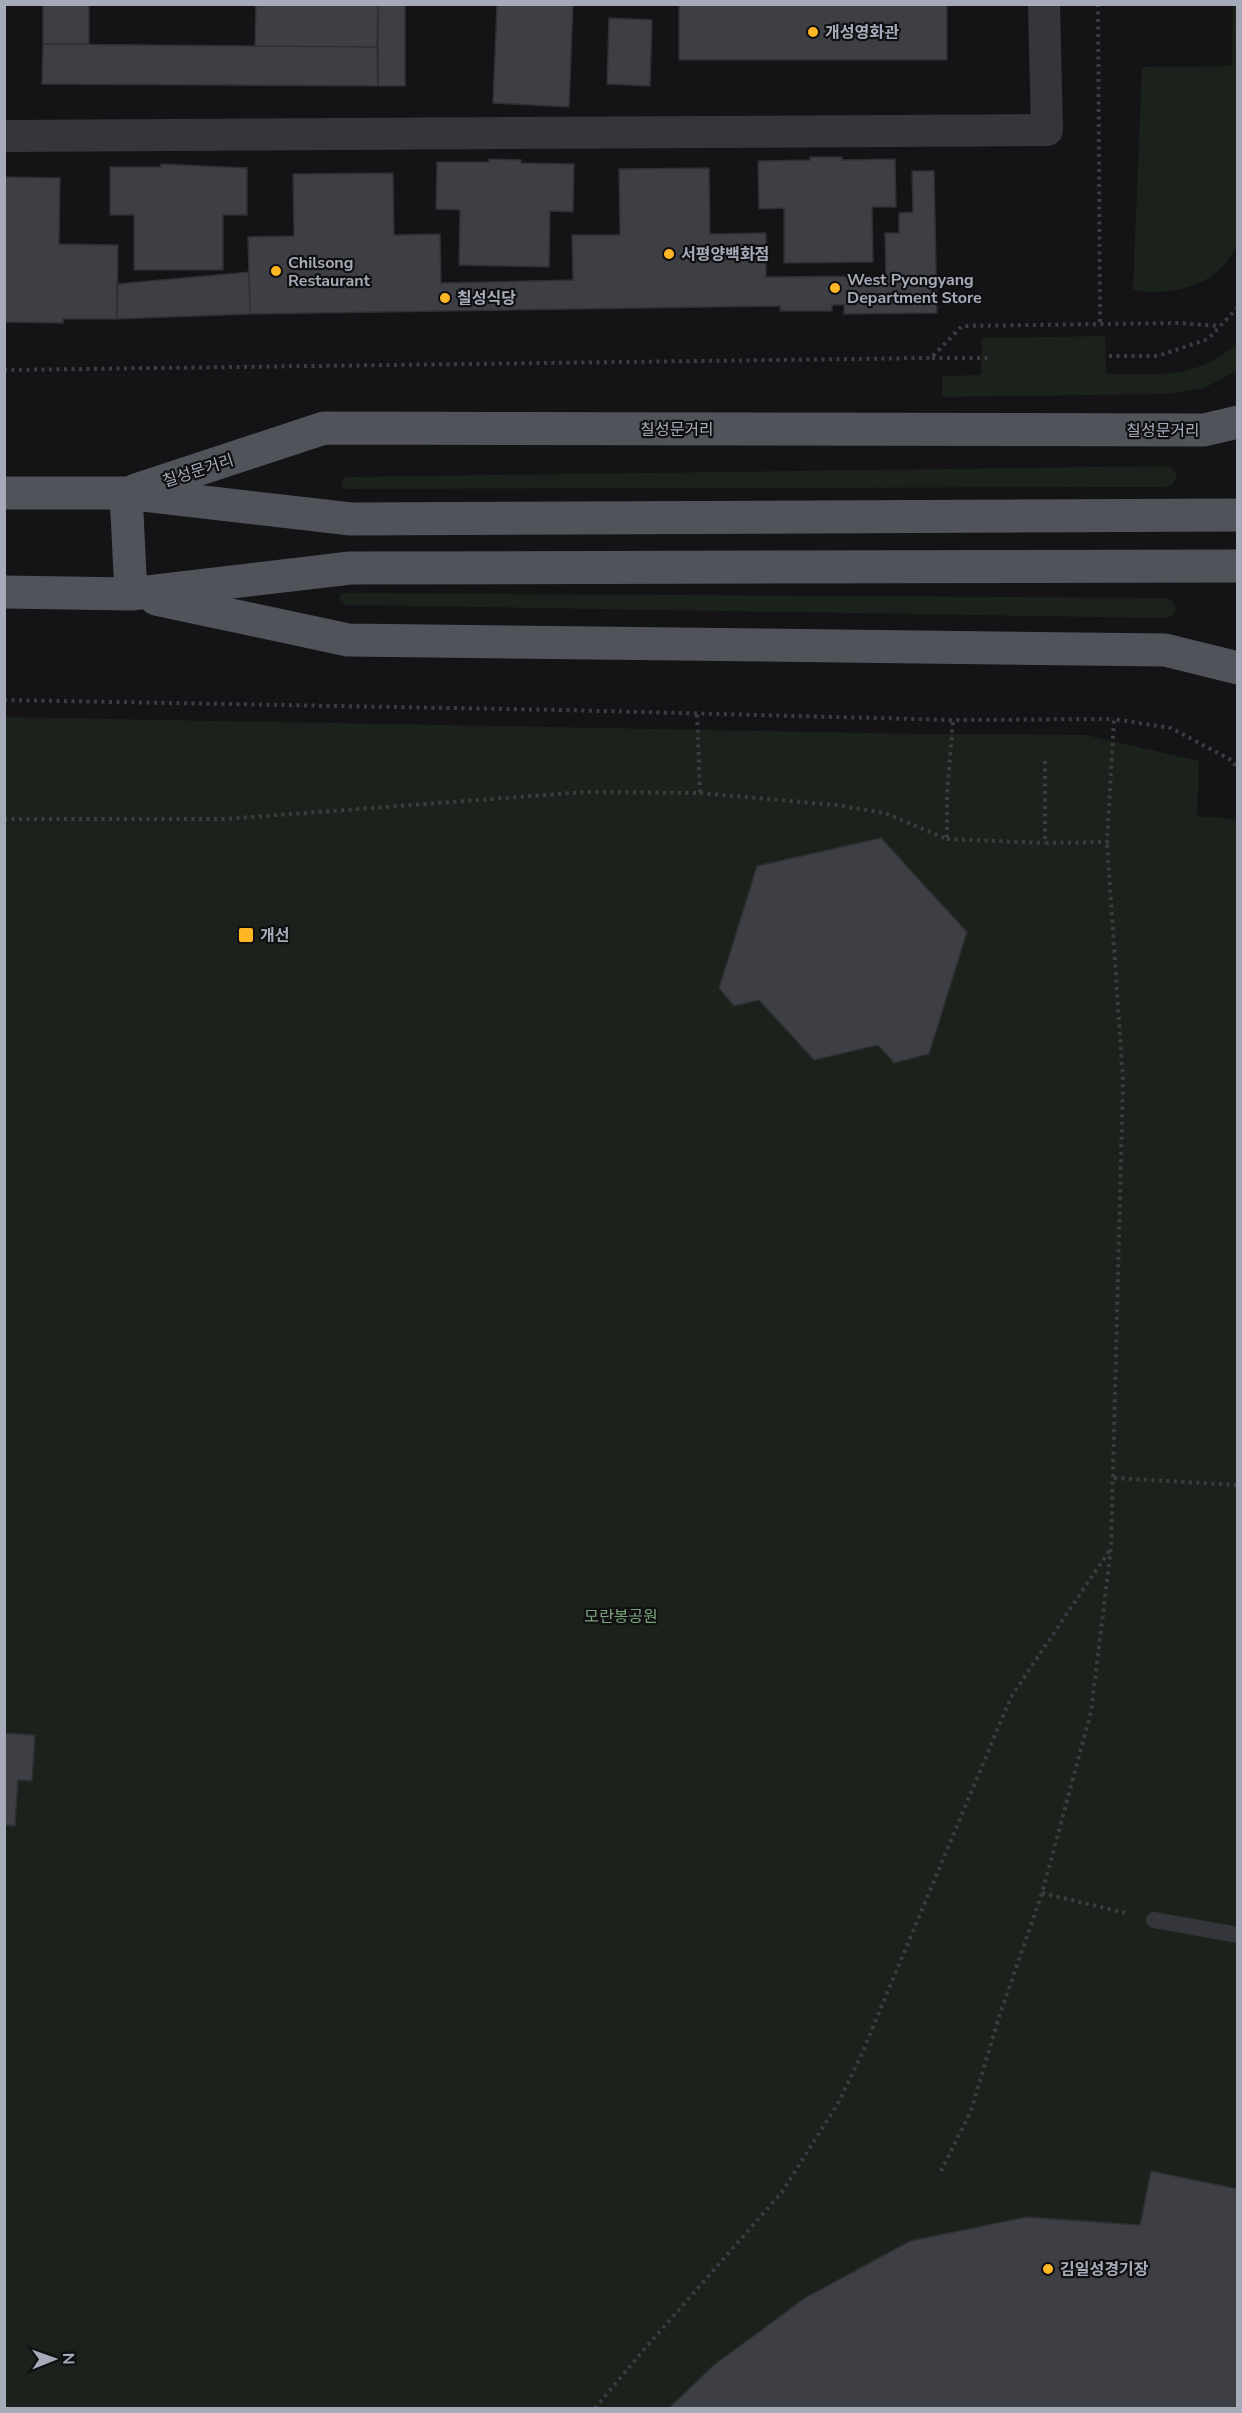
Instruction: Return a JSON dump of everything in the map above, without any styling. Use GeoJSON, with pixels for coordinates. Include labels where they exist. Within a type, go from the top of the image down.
{"type":"FeatureCollection","features":[{"type":"Feature","properties":{"kind":"main road","name":"칠성문거리"},"geometry":{"type":"LineString","coordinates":[[126,493],[324,428],[1204,430],[1238,422]]}},
{"type":"Feature","properties":{"kind":"main road","name":"칠성문거리"},"geometry":{"type":"LineString","coordinates":[[4,493],[126,493],[351,519],[1238,515]]}},
{"type":"Feature","properties":{"kind":"main road"},"geometry":{"type":"LineString","coordinates":[[126,493],[131,594]]}},
{"type":"Feature","properties":{"kind":"main road"},"geometry":{"type":"LineString","coordinates":[[4,592],[131,594],[350,568],[1238,566]]}},
{"type":"Feature","properties":{"kind":"main road"},"geometry":{"type":"LineString","coordinates":[[131,594],[348,640],[1165,650],[1238,668]]}},
{"type":"Feature","properties":{"kind":"street"},"geometry":{"type":"LineString","coordinates":[[4,136],[1047,130],[1044,4]]}},
{"type":"Feature","properties":{"kind":"lane"},"geometry":{"type":"LineString","coordinates":[[1154,1920],[1238,1935]]}},
{"type":"Feature","properties":{"kind":"path"},"geometry":{"type":"LineString","coordinates":[[1098,4],[1100,324]]}},
{"type":"Feature","properties":{"kind":"path"},"geometry":{"type":"LineString","coordinates":[[1109,356],[1158,356],[1208,339],[1238,307]]}},
{"type":"Feature","properties":{"kind":"path"},"geometry":{"type":"LineString","coordinates":[[931,358],[962,326],[1178,322],[1219,326]]}},
{"type":"Feature","properties":{"kind":"path"},"geometry":{"type":"LineString","coordinates":[[4,370],[988,358]]}},
{"type":"Feature","properties":{"kind":"path"},"geometry":{"type":"LineString","coordinates":[[4,700],[953,720],[1114,719],[1171,728],[1233,761],[1238,770]]}},
{"type":"Feature","properties":{"kind":"path"},"geometry":{"type":"LineString","coordinates":[[697,713],[700,793]]}},
{"type":"Feature","properties":{"kind":"path"},"geometry":{"type":"LineString","coordinates":[[941,2171],[971,2111],[998,2020],[1042,1893],[1091,1712],[1111,1548],[1123,1081],[1107,842],[1114,719]]}},
{"type":"Feature","properties":{"kind":"path"},"geometry":{"type":"LineString","coordinates":[[947,839],[953,720]]}},
{"type":"Feature","properties":{"kind":"path"},"geometry":{"type":"LineString","coordinates":[[1045,761],[1046,843]]}},
{"type":"Feature","properties":{"kind":"path"},"geometry":{"type":"LineString","coordinates":[[4,819],[225,819],[586,792],[700,793],[836,805],[885,813],[947,839],[1046,843],[1107,842]]}},
{"type":"Feature","properties":{"kind":"path"},"geometry":{"type":"LineString","coordinates":[[1114,1478],[1238,1485]]}},
{"type":"Feature","properties":{"kind":"path"},"geometry":{"type":"LineString","coordinates":[[595,2409],[640,2353],[782,2192],[837,2105],[860,2058],[1011,1696],[1111,1548]]}},
{"type":"Feature","properties":{"kind":"path"},"geometry":{"type":"LineString","coordinates":[[1042,1893],[1154,1920]]}},
{"type":"Feature","properties":{"kind":"green space"},"geometry":{"type":"Polygon","coordinates":[[[1233,5],[1238,5],[1237,245],[1219,270],[1194,285],[1164,292],[1133,290],[1142,67],[1232,66],[1233,5]]]}},
{"type":"Feature","properties":{"kind":"green space"},"geometry":{"type":"Polygon","coordinates":[[[1105,336],[1106,374],[1159,374],[1191,369],[1221,356],[1237,344],[1237,371],[1204,388],[1168,394],[942,397],[942,376],[981,375],[982,338],[1105,336]]]}},
{"type":"Feature","properties":{"kind":"green space"},"geometry":{"type":"Polygon","coordinates":[[[1166,466],[1173,469],[1177,477],[1173,484],[1166,487],[347,489],[343,488],[341,483],[346,477],[1166,466]]]}},
{"type":"Feature","properties":{"kind":"green space"},"geometry":{"type":"Polygon","coordinates":[[[341,594],[1165,598],[1172,601],[1176,608],[1173,616],[1165,618],[346,605],[339,599],[341,594]]]}},
{"type":"Feature","properties":{"kind":"green space","name":"모란봉공원"},"geometry":{"type":"Polygon","coordinates":[[[5,717],[1086,735],[1199,761],[1197,816],[1234,819],[1238,823],[1237,2408],[5,2408],[5,717]]]}},
{"type":"Feature","properties":{"kind":"building"},"geometry":{"type":"Polygon","coordinates":[[[43,4],[89,4],[89,44],[43,44],[43,4]]]}},
{"type":"Feature","properties":{"kind":"building"},"geometry":{"type":"Polygon","coordinates":[[[256,4],[378,4],[377,47],[255,46],[256,4]]]}},
{"type":"Feature","properties":{"kind":"building"},"geometry":{"type":"Polygon","coordinates":[[[378,4],[405,4],[405,86],[378,86],[378,4]]]}},
{"type":"Feature","properties":{"kind":"building"},"geometry":{"type":"Polygon","coordinates":[[[497,4],[573,4],[569,107],[493,103],[497,4]]]}},
{"type":"Feature","properties":{"kind":"building","name":"개성영화관"},"geometry":{"type":"Polygon","coordinates":[[[679,4],[947,4],[947,60],[679,60],[679,4]]]}},
{"type":"Feature","properties":{"kind":"building"},"geometry":{"type":"Polygon","coordinates":[[[609,18],[652,20],[650,86],[607,84],[609,18]]]}},
{"type":"Feature","properties":{"kind":"building"},"geometry":{"type":"Polygon","coordinates":[[[43,44],[377,47],[378,86],[42,84],[43,44]]]}},
{"type":"Feature","properties":{"kind":"building"},"geometry":{"type":"Polygon","coordinates":[[[810,157],[842,157],[842,160],[895,159],[896,207],[872,207],[873,262],[784,263],[784,208],[759,209],[758,161],[810,160],[810,157]]]}},
{"type":"Feature","properties":{"kind":"building"},"geometry":{"type":"Polygon","coordinates":[[[489,159],[521,160],[521,163],[574,164],[573,212],[550,211],[549,267],[459,265],[460,210],[436,209],[437,162],[489,162],[489,159]]]}},
{"type":"Feature","properties":{"kind":"building"},"geometry":{"type":"Polygon","coordinates":[[[161,164],[247,168],[247,215],[223,215],[223,270],[134,270],[134,215],[110,215],[110,167],[161,167],[161,164]]]}},
{"type":"Feature","properties":{"kind":"building","name":"서평양백화점"},"geometry":{"type":"Polygon","coordinates":[[[709,168],[710,234],[766,233],[766,277],[886,276],[885,233],[899,233],[899,213],[913,212],[912,171],[934,171],[937,313],[844,314],[844,305],[832,305],[832,311],[780,311],[780,306],[250,314],[248,237],[294,236],[293,174],[393,173],[394,235],[440,234],[441,283],[573,280],[572,235],[620,235],[619,169],[709,168]]]}},
{"type":"Feature","properties":{"kind":"building"},"geometry":{"type":"Polygon","coordinates":[[[4,177],[60,178],[59,244],[118,245],[117,319],[63,319],[63,323],[4,322],[4,177]]]}},
{"type":"Feature","properties":{"kind":"building"},"geometry":{"type":"Polygon","coordinates":[[[249,272],[250,314],[117,319],[117,284],[249,272]]]}},
{"type":"Feature","properties":{"kind":"building"},"geometry":{"type":"Polygon","coordinates":[[[881,838],[967,932],[929,1054],[894,1063],[878,1045],[814,1060],[759,1000],[734,1006],[719,988],[757,866],[881,838]]]}},
{"type":"Feature","properties":{"kind":"building"},"geometry":{"type":"Polygon","coordinates":[[[4,1733],[35,1735],[32,1781],[18,1780],[15,1826],[4,1825],[4,1733]]]}},
{"type":"Feature","properties":{"kind":"building","name":"김일성경기장"},"geometry":{"type":"Polygon","coordinates":[[[1151,2171],[1238,2189],[1238,2408],[669,2408],[714,2365],[805,2298],[910,2241],[1027,2217],[1140,2225],[1151,2171]]]}},
{"type":"Feature","properties":{"kind":"place","name":"개성영화관"},"geometry":{"type":"Point","coordinates":[813,32]}},
{"type":"Feature","properties":{"kind":"place","name":"서평양백화점"},"geometry":{"type":"Point","coordinates":[669,254]}},
{"type":"Feature","properties":{"kind":"place","name":"Chilsong Restaurant"},"geometry":{"type":"Point","coordinates":[276,271]}},
{"type":"Feature","properties":{"kind":"place","name":"West Pyongyang Department Store"},"geometry":{"type":"Point","coordinates":[835,288]}},
{"type":"Feature","properties":{"kind":"place","name":"칠성식당"},"geometry":{"type":"Point","coordinates":[445,298]}},
{"type":"Feature","properties":{"kind":"place","name":"개선"},"geometry":{"type":"Point","coordinates":[246,935]}},
{"type":"Feature","properties":{"kind":"place","name":"김일성경기장"},"geometry":{"type":"Point","coordinates":[1048,2269]}}]}
